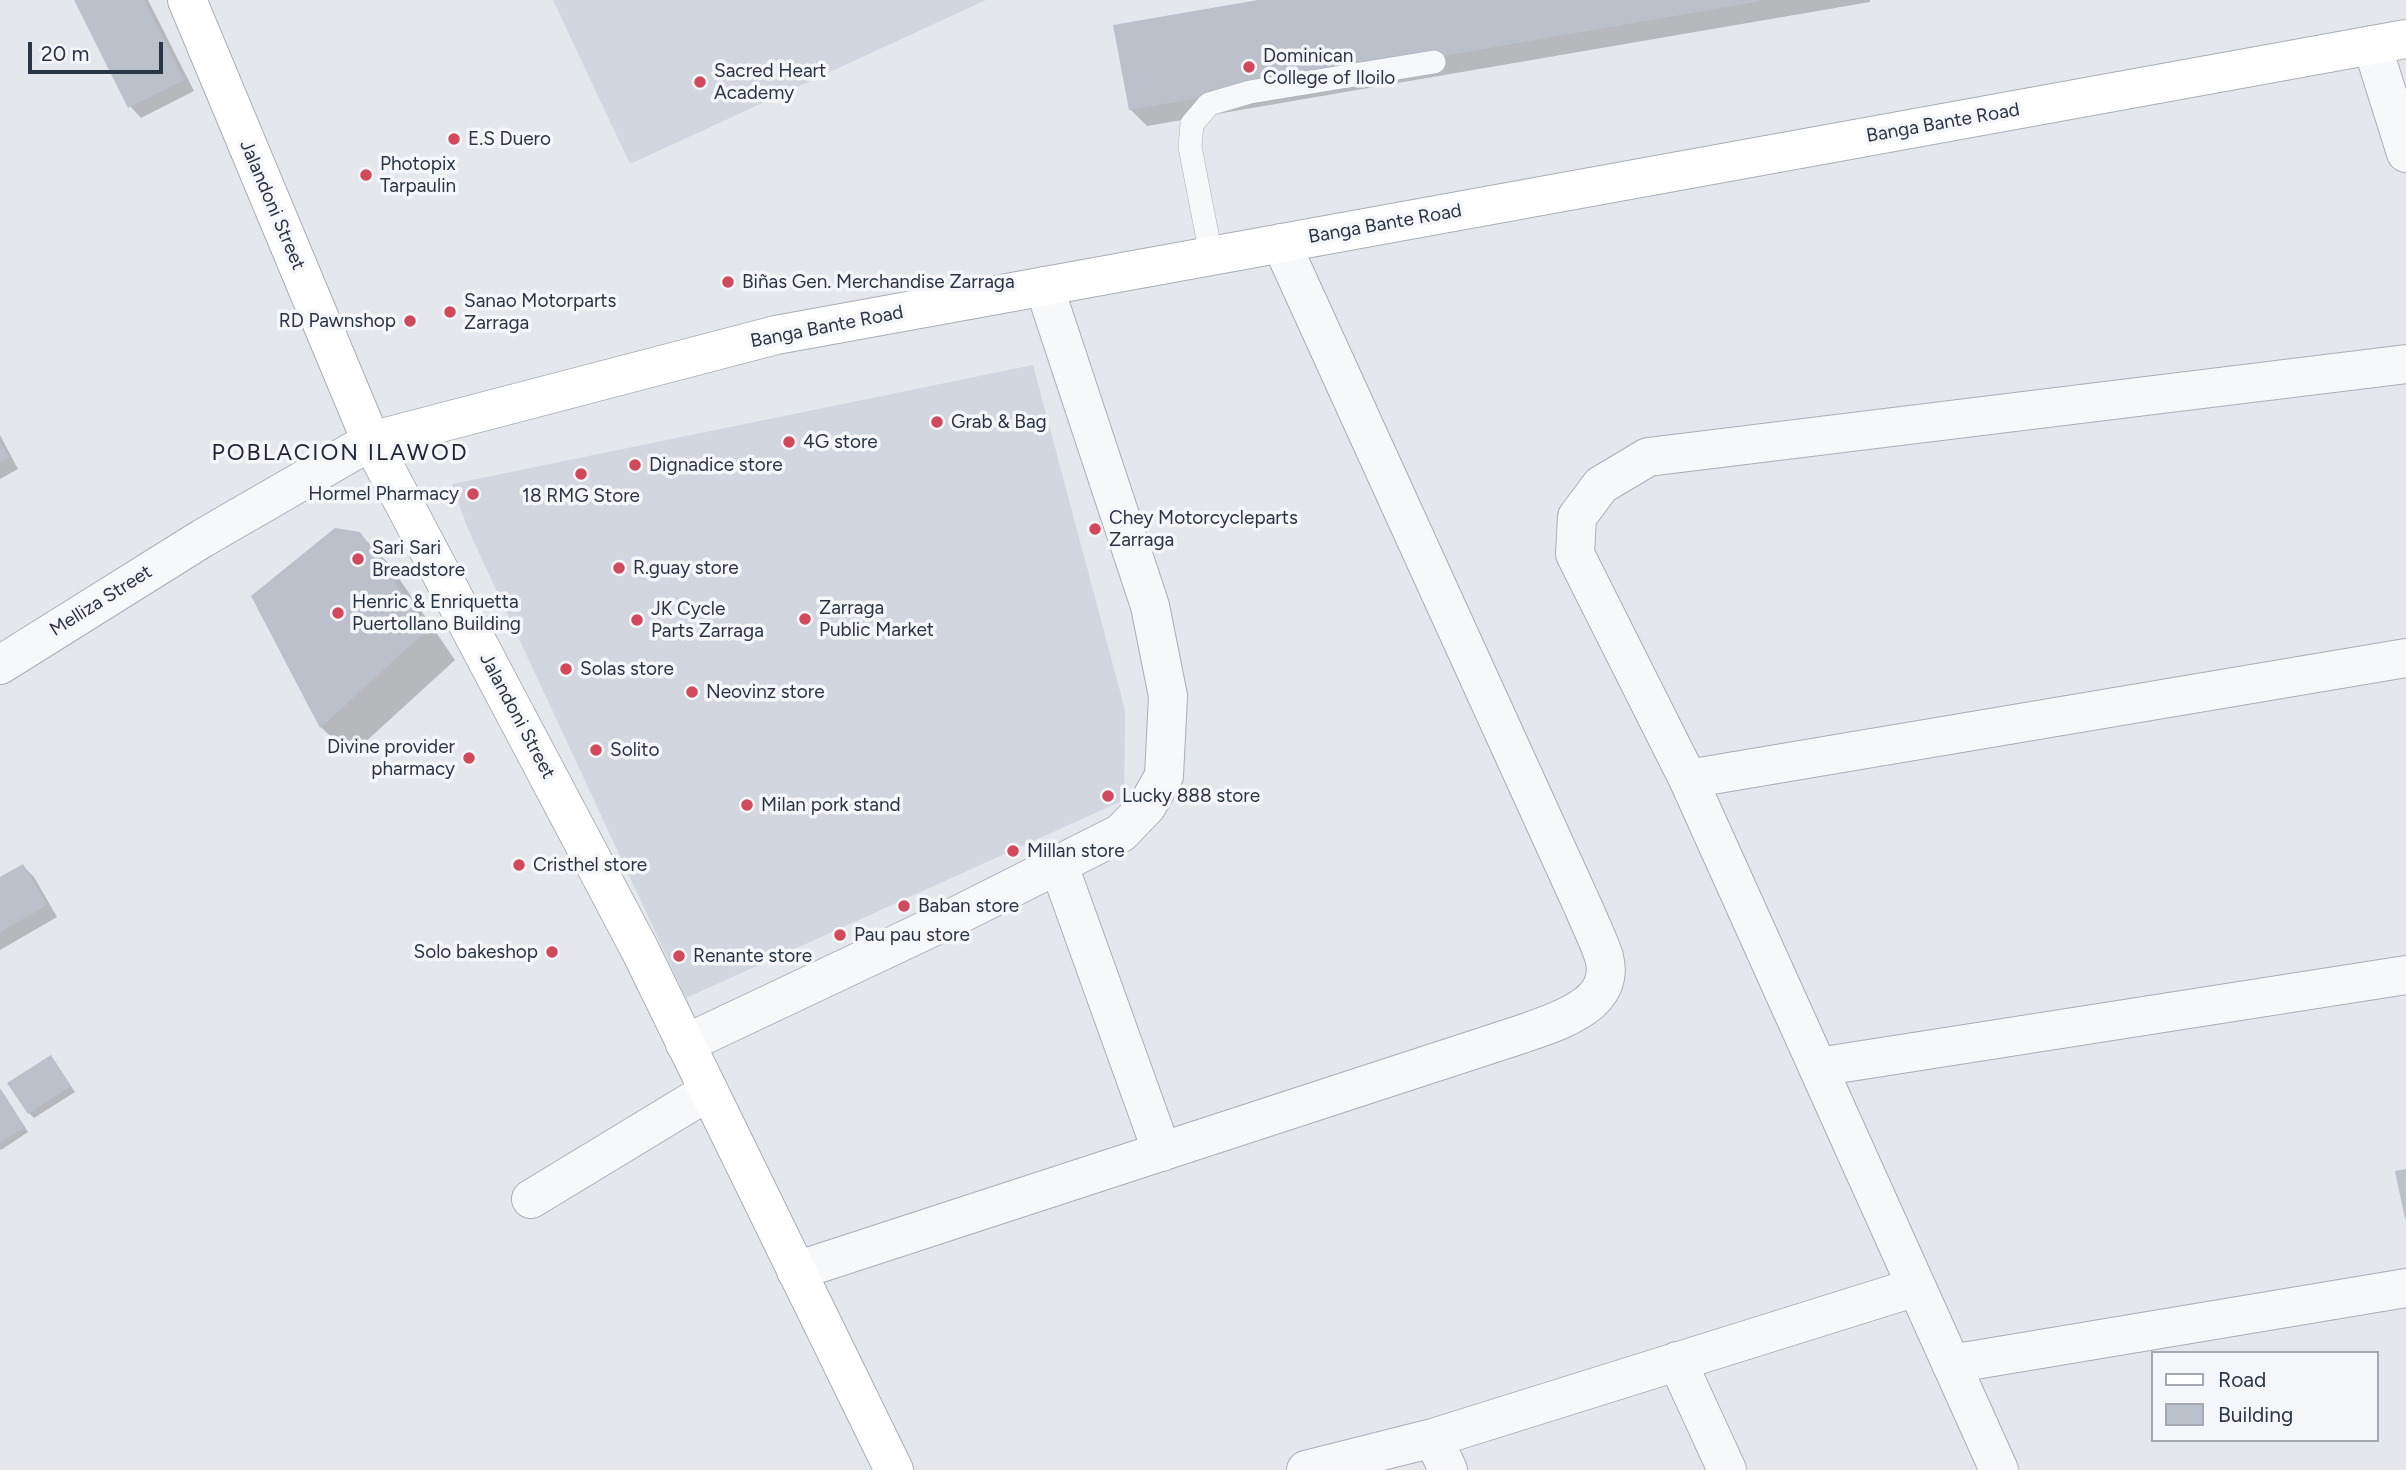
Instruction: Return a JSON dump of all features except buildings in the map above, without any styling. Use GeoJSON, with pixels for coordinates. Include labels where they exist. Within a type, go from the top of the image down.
{"type":"FeatureCollection","features":[{"type":"Feature","properties":{"kind":"main road","name":"Jalandoni Street"},"geometry":{"type":"LineString","coordinates":[[187,0],[371,441],[640,950],[894,1470]]}},
{"type":"Feature","properties":{"kind":"main road","name":"Banga Bante Road"},"geometry":{"type":"LineString","coordinates":[[371,441],[776,335],[2389,42]]}},
{"type":"Feature","properties":{"kind":"street"},"geometry":{"type":"LineString","coordinates":[[2389,42],[2406,153]]}},
{"type":"Feature","properties":{"kind":"street"},"geometry":{"type":"LineString","coordinates":[[796,1271],[1533,1030],[1576,1014],[1601,990],[1605,959],[1585,911],[1281,243]]}},
{"type":"Feature","properties":{"kind":"street"},"geometry":{"type":"LineString","coordinates":[[685,1044],[1059,866],[1121,833],[1147,806],[1164,776],[1168,696],[1150,606],[1044,286]]}},
{"type":"Feature","properties":{"kind":"street"},"geometry":{"type":"LineString","coordinates":[[1999,1470],[1688,779],[1576,554],[1577,517],[1601,485],[1648,457],[2406,364]]}},
{"type":"Feature","properties":{"kind":"street","name":"Melliza Street"},"geometry":{"type":"LineString","coordinates":[[0,665],[203,538],[371,441]]}},
{"type":"Feature","properties":{"kind":"street"},"geometry":{"type":"LineString","coordinates":[[1688,779],[2406,658]]}},
{"type":"Feature","properties":{"kind":"street"},"geometry":{"type":"LineString","coordinates":[[1059,866],[1162,1152]]}},
{"type":"Feature","properties":{"kind":"street"},"geometry":{"type":"LineString","coordinates":[[1818,1067],[2406,975]]}},
{"type":"Feature","properties":{"kind":"street"},"geometry":{"type":"LineString","coordinates":[[531,1199],[709,1091]]}},
{"type":"Feature","properties":{"kind":"street"},"geometry":{"type":"LineString","coordinates":[[1306,1470],[1441,1454],[1677,1361],[1916,1287]]}},
{"type":"Feature","properties":{"kind":"street"},"geometry":{"type":"LineString","coordinates":[[1951,1364],[2406,1288]]}},
{"type":"Feature","properties":{"kind":"street"},"geometry":{"type":"LineString","coordinates":[[1677,1361],[1727,1470]]}},
{"type":"Feature","properties":{"kind":"lane"},"geometry":{"type":"LineString","coordinates":[[1211,256],[1190,147],[1192,124],[1209,104],[1250,92],[1433,62]]}},
{"type":"Feature","properties":{"kind":"shaded area","name":"Sacred Heart Academy"},"geometry":{"type":"Polygon","coordinates":[[[553,0],[986,0],[630,164],[553,0]]]}},
{"type":"Feature","properties":{"kind":"shaded area","name":"Zarraga Public Market"},"geometry":{"type":"Polygon","coordinates":[[[1033,365],[1125,710],[1124,800],[686,998],[467,527],[452,484],[1033,365]]]}},
{"type":"Feature","properties":{"kind":"place","name":"Dominican College of Iloilo"},"geometry":{"type":"Point","coordinates":[1249,67]}},
{"type":"Feature","properties":{"kind":"place","name":"Sacred Heart Academy"},"geometry":{"type":"Point","coordinates":[700,82]}},
{"type":"Feature","properties":{"kind":"place","name":"E.S Duero"},"geometry":{"type":"Point","coordinates":[454,139]}},
{"type":"Feature","properties":{"kind":"place","name":"Photopix Tarpaulin"},"geometry":{"type":"Point","coordinates":[366,175]}},
{"type":"Feature","properties":{"kind":"place","name":"Biñas Gen. Merchandise Zarraga"},"geometry":{"type":"Point","coordinates":[728,282]}},
{"type":"Feature","properties":{"kind":"place","name":"Sanao Motorparts Zarraga"},"geometry":{"type":"Point","coordinates":[450,312]}},
{"type":"Feature","properties":{"kind":"place","name":"RD Pawnshop"},"geometry":{"type":"Point","coordinates":[410,321]}},
{"type":"Feature","properties":{"kind":"place","name":"Grab & Bag"},"geometry":{"type":"Point","coordinates":[937,422]}},
{"type":"Feature","properties":{"kind":"place","name":"4G store"},"geometry":{"type":"Point","coordinates":[789,442]}},
{"type":"Feature","properties":{"kind":"place","name":"Dignadice store"},"geometry":{"type":"Point","coordinates":[635,465]}},
{"type":"Feature","properties":{"kind":"place","name":"18 RMG Store"},"geometry":{"type":"Point","coordinates":[581,474]}},
{"type":"Feature","properties":{"kind":"place","name":"Hormel Pharmacy"},"geometry":{"type":"Point","coordinates":[473,494]}},
{"type":"Feature","properties":{"kind":"place","name":"Chey Motorcycleparts Zarraga"},"geometry":{"type":"Point","coordinates":[1095,529]}},
{"type":"Feature","properties":{"kind":"place","name":"Sari Sari Breadstore"},"geometry":{"type":"Point","coordinates":[358,559]}},
{"type":"Feature","properties":{"kind":"place","name":"R.guay store"},"geometry":{"type":"Point","coordinates":[619,568]}},
{"type":"Feature","properties":{"kind":"place","name":"Henric & Enriquetta Puertollano Building"},"geometry":{"type":"Point","coordinates":[338,613]}},
{"type":"Feature","properties":{"kind":"place","name":"Zarraga Public Market"},"geometry":{"type":"Point","coordinates":[805,619]}},
{"type":"Feature","properties":{"kind":"place","name":"JK Cycle Parts Zarraga"},"geometry":{"type":"Point","coordinates":[637,620]}},
{"type":"Feature","properties":{"kind":"place","name":"Solas store"},"geometry":{"type":"Point","coordinates":[566,669]}},
{"type":"Feature","properties":{"kind":"place","name":"Neovinz store"},"geometry":{"type":"Point","coordinates":[692,692]}},
{"type":"Feature","properties":{"kind":"place","name":"Solito"},"geometry":{"type":"Point","coordinates":[596,750]}},
{"type":"Feature","properties":{"kind":"place","name":"Divine provider pharmacy"},"geometry":{"type":"Point","coordinates":[469,758]}},
{"type":"Feature","properties":{"kind":"place","name":"Lucky 888 store"},"geometry":{"type":"Point","coordinates":[1108,796]}},
{"type":"Feature","properties":{"kind":"place","name":"Milan pork stand"},"geometry":{"type":"Point","coordinates":[747,805]}},
{"type":"Feature","properties":{"kind":"place","name":"Millan store"},"geometry":{"type":"Point","coordinates":[1013,851]}},
{"type":"Feature","properties":{"kind":"place","name":"Cristhel store"},"geometry":{"type":"Point","coordinates":[519,865]}},
{"type":"Feature","properties":{"kind":"place","name":"Baban store"},"geometry":{"type":"Point","coordinates":[904,906]}},
{"type":"Feature","properties":{"kind":"place","name":"Pau pau store"},"geometry":{"type":"Point","coordinates":[840,935]}},
{"type":"Feature","properties":{"kind":"place","name":"Solo bakeshop"},"geometry":{"type":"Point","coordinates":[552,952]}},
{"type":"Feature","properties":{"kind":"place","name":"Renante store"},"geometry":{"type":"Point","coordinates":[679,956]}},
{"type":"Feature","properties":{"kind":"district","name":"POBLACION ILAWOD"},"geometry":{"type":"Point","coordinates":[340,453]}}]}
